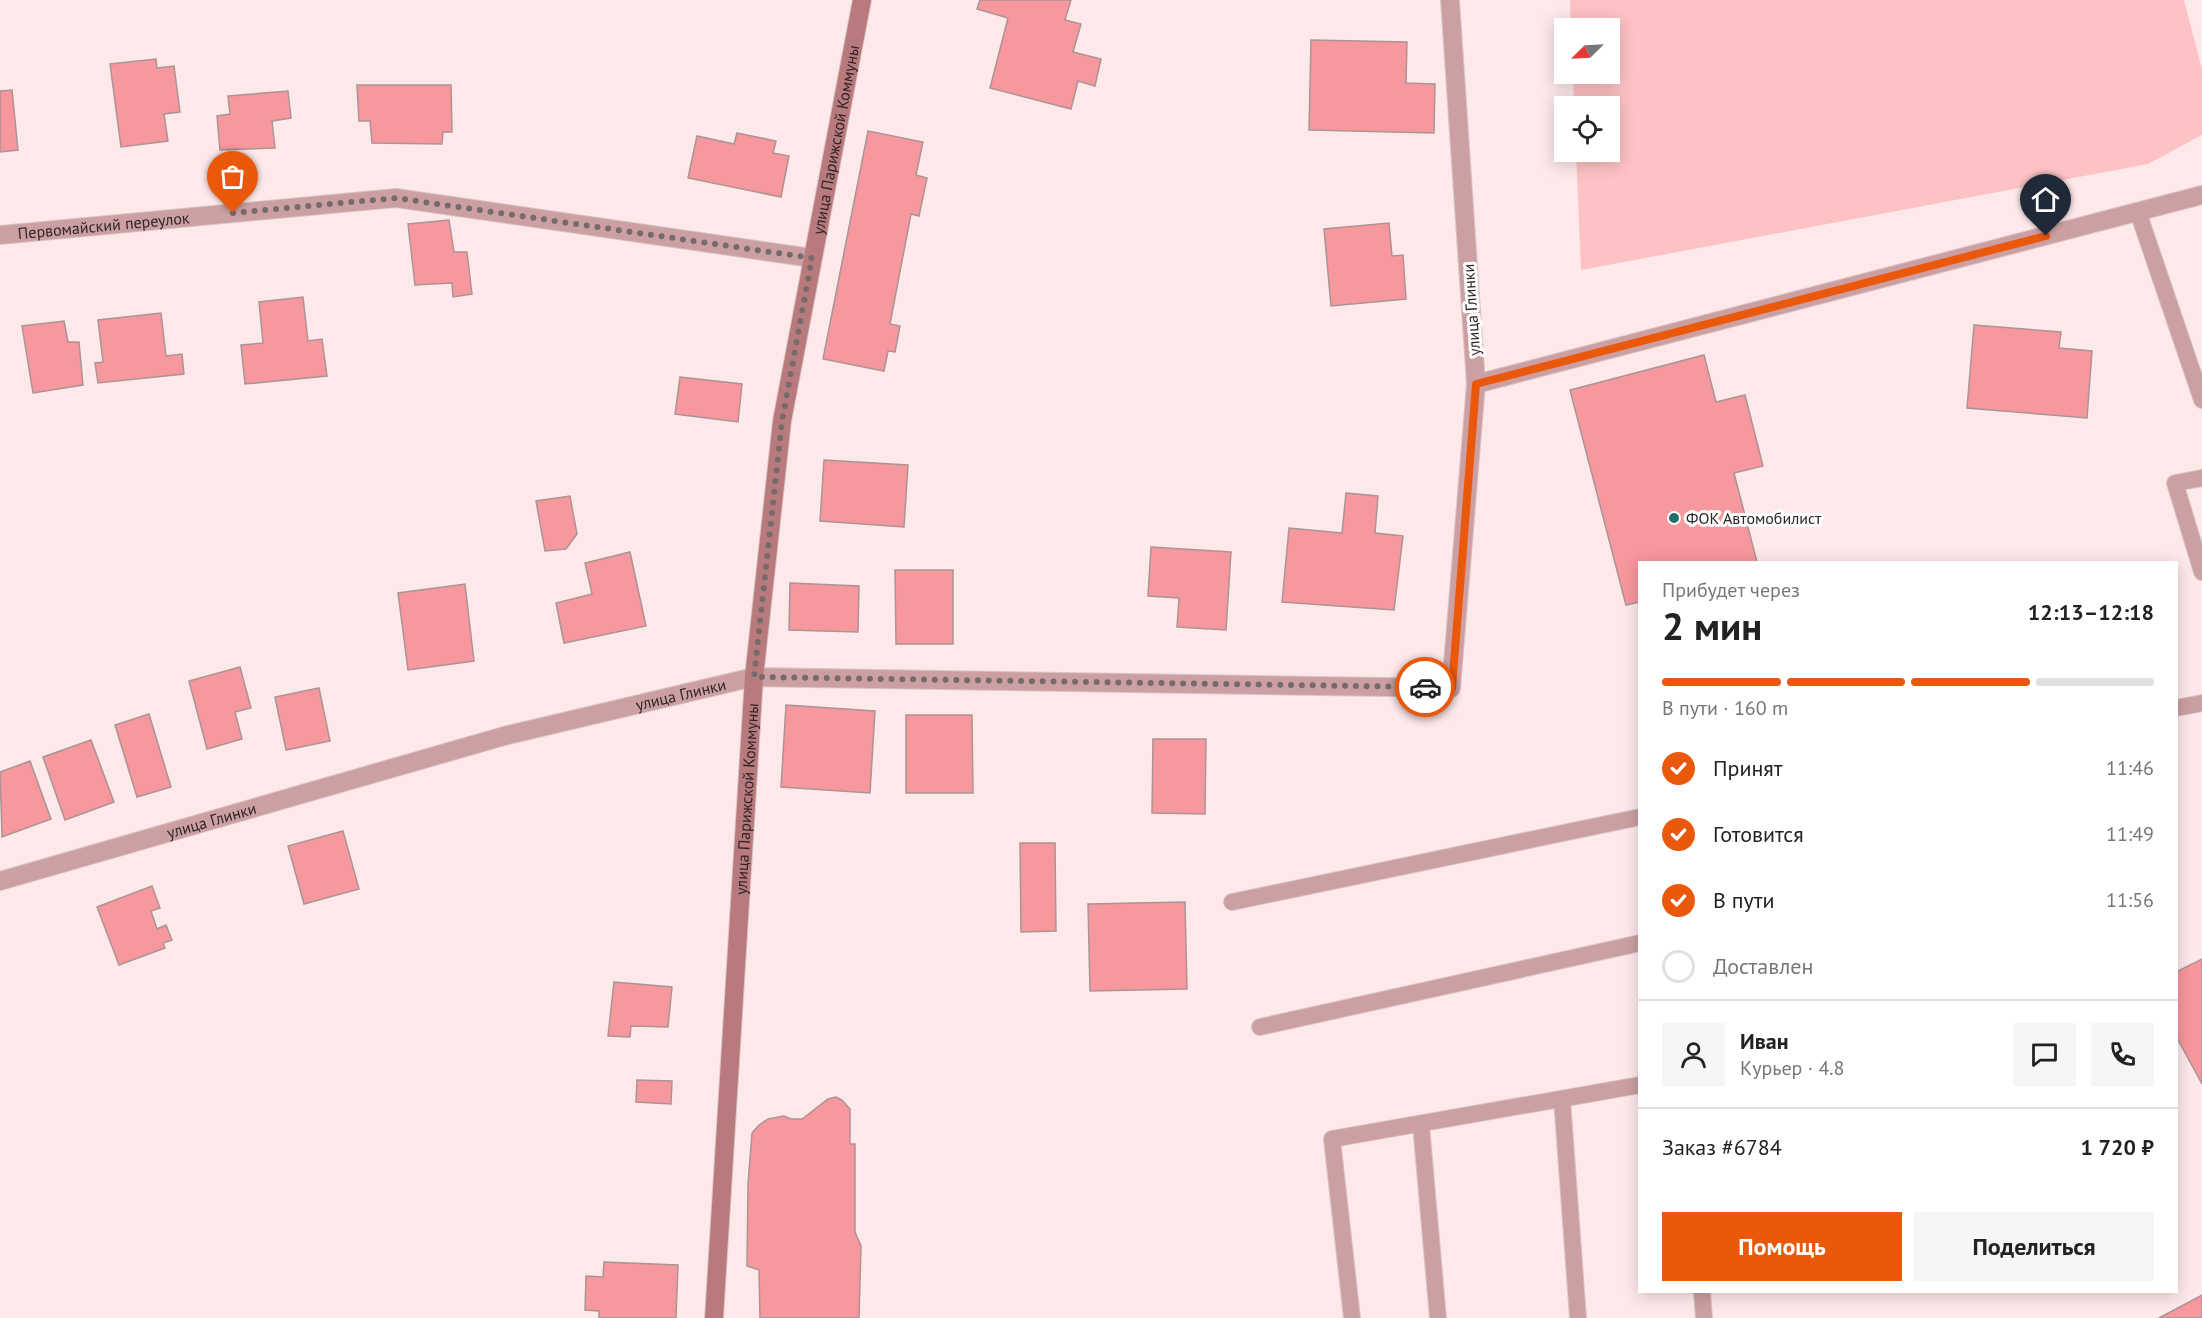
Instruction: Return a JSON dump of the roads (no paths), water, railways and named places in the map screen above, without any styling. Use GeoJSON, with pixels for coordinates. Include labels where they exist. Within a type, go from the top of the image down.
{"type":"FeatureCollection","features":[{"type":"Feature","properties":{"kind":"street","name":"улица Парижской Коммуны"},"geometry":{"type":"LineString","coordinates":[[714,1318],[754,677],[782,421],[862,0]]}},
{"type":"Feature","properties":{"kind":"street","name":"улица Глинки"},"geometry":{"type":"LineString","coordinates":[[0,881],[504,736],[754,677],[1452,688],[1476,384],[1450,0]]}},
{"type":"Feature","properties":{"kind":"street"},"geometry":{"type":"LineString","coordinates":[[1476,384],[2202,195]]}},
{"type":"Feature","properties":{"kind":"street","name":"Первомайский переулок"},"geometry":{"type":"LineString","coordinates":[[0,235],[396,198],[812,258]]}},
{"type":"Feature","properties":{"kind":"lane"},"geometry":{"type":"LineString","coordinates":[[2138,212],[2202,400]]}},
{"type":"Feature","properties":{"kind":"lane"},"geometry":{"type":"LineString","coordinates":[[2202,478],[2175,483],[2202,572]]}},
{"type":"Feature","properties":{"kind":"lane"},"geometry":{"type":"LineString","coordinates":[[2178,708],[2202,703]]}},
{"type":"Feature","properties":{"kind":"lane"},"geometry":{"type":"LineString","coordinates":[[1232,902],[1638,817]]}},
{"type":"Feature","properties":{"kind":"lane"},"geometry":{"type":"LineString","coordinates":[[1260,1027],[1638,943]]}},
{"type":"Feature","properties":{"kind":"lane"},"geometry":{"type":"LineString","coordinates":[[1352,1318],[1332,1139],[1638,1085]]}},
{"type":"Feature","properties":{"kind":"lane"},"geometry":{"type":"LineString","coordinates":[[1562,1099],[1578,1318]]}},
{"type":"Feature","properties":{"kind":"lane"},"geometry":{"type":"LineString","coordinates":[[1421,1125],[1438,1318]]}},
{"type":"Feature","properties":{"kind":"lane"},"geometry":{"type":"LineString","coordinates":[[1702,1293],[1704,1318]]}},
{"type":"Feature","properties":{"kind":"place","name":"ФОК Автомобилист"},"geometry":{"type":"Point","coordinates":[1674,518]}}]}
